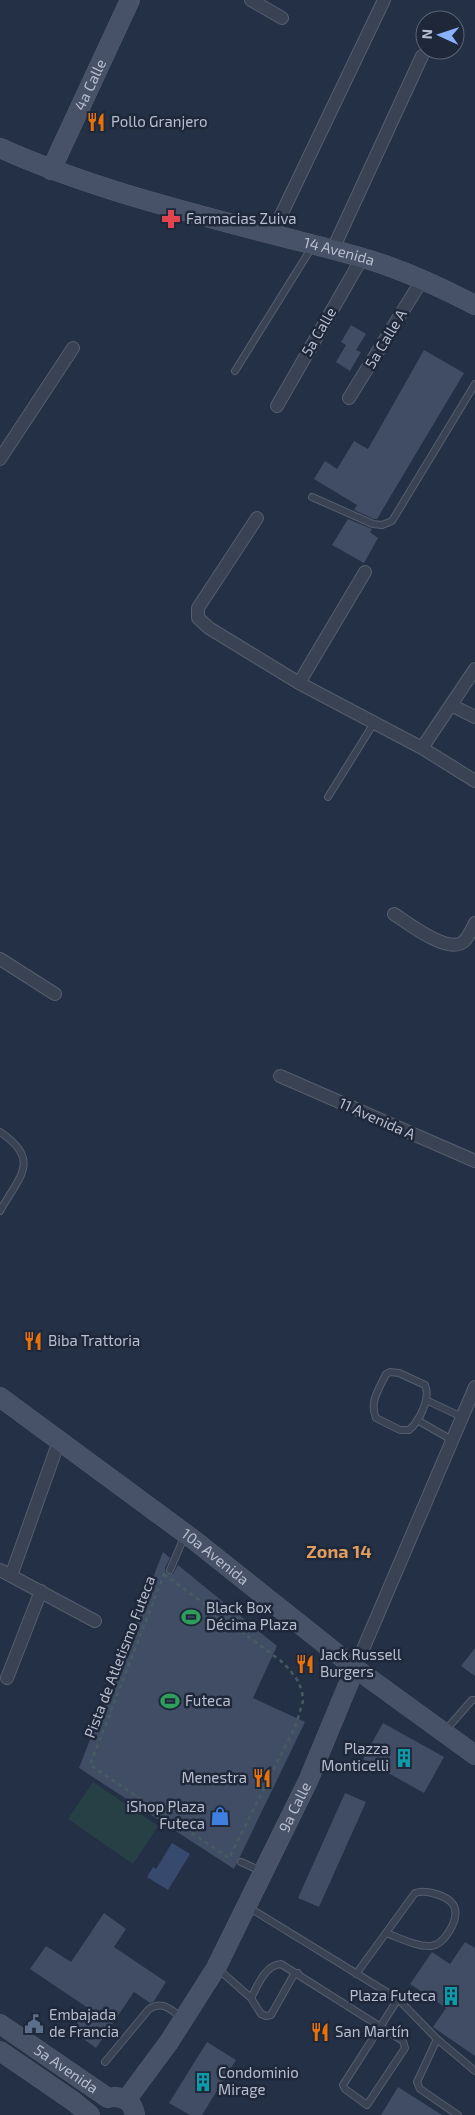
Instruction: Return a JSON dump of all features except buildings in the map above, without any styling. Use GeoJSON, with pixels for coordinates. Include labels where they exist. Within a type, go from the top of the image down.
{"type":"FeatureCollection","features":[{"type":"Feature","properties":{"kind":"street","name":"4a Calle"},"geometry":{"type":"LineString","coordinates":[[51,170],[130,0]]}},
{"type":"Feature","properties":{"kind":"street"},"geometry":{"type":"LineString","coordinates":[[251,0],[282,18]]}},
{"type":"Feature","properties":{"kind":"street"},"geometry":{"type":"LineString","coordinates":[[272,234],[384,0]]}},
{"type":"Feature","properties":{"kind":"street"},"geometry":{"type":"LineString","coordinates":[[332,249],[420,60]]}},
{"type":"Feature","properties":{"kind":"street","name":"14 Avenida"},"geometry":{"type":"LineString","coordinates":[[0,148],[51,170],[146,200],[362,258],[422,280],[475,305]]}},
{"type":"Feature","properties":{"kind":"street","name":"5a Calle"},"geometry":{"type":"LineString","coordinates":[[276,406],[362,258]]}},
{"type":"Feature","properties":{"kind":"street","name":"5a Calle A"},"geometry":{"type":"LineString","coordinates":[[350,398],[422,280]]}},
{"type":"Feature","properties":{"kind":"street"},"geometry":{"type":"LineString","coordinates":[[0,459],[73,348]]}},
{"type":"Feature","properties":{"kind":"street"},"geometry":{"type":"LineString","coordinates":[[257,518],[198,608],[198,618],[209,628],[299,683],[422,748],[475,781]]}},
{"type":"Feature","properties":{"kind":"street"},"geometry":{"type":"LineString","coordinates":[[299,683],[365,572]]}},
{"type":"Feature","properties":{"kind":"street"},"geometry":{"type":"LineString","coordinates":[[422,748],[475,669]]}},
{"type":"Feature","properties":{"kind":"street"},"geometry":{"type":"LineString","coordinates":[[451,705],[475,718]]}},
{"type":"Feature","properties":{"kind":"street"},"geometry":{"type":"LineString","coordinates":[[394,914],[446,946],[456,946],[464,942],[475,923]]}},
{"type":"Feature","properties":{"kind":"street"},"geometry":{"type":"LineString","coordinates":[[0,959],[55,994]]}},
{"type":"Feature","properties":{"kind":"street","name":"11 Avenida A"},"geometry":{"type":"LineString","coordinates":[[280,1076],[475,1161]]}},
{"type":"Feature","properties":{"kind":"street","name":"9a Calle"},"geometry":{"type":"LineString","coordinates":[[96,2115],[98,2106],[123,2104],[184,2019],[216,1968],[245,1905],[308,1781],[354,1668],[475,1386]]}},
{"type":"Feature","properties":{"kind":"street","name":"10a Avenida"},"geometry":{"type":"LineString","coordinates":[[0,1397],[192,1536],[354,1668],[475,1755]]}},
{"type":"Feature","properties":{"kind":"street"},"geometry":{"type":"LineString","coordinates":[[59,1441],[6,1573],[95,1621]]}},
{"type":"Feature","properties":{"kind":"street"},"geometry":{"type":"LineString","coordinates":[[7,1678],[41,1592]]}},
{"type":"Feature","properties":{"kind":"street","name":"5a Avenida"},"geometry":{"type":"LineString","coordinates":[[0,2024],[123,2104]]}},
{"type":"Feature","properties":{"kind":"street","name":"5a Avenida"},"geometry":{"type":"LineString","coordinates":[[0,2052],[90,2115]]}},
{"type":"Feature","properties":{"kind":"lane"},"geometry":{"type":"LineString","coordinates":[[235,371],[314,244]]}},
{"type":"Feature","properties":{"kind":"lane"},"geometry":{"type":"LineString","coordinates":[[312,497],[373,524],[392,521],[475,384]]}},
{"type":"Feature","properties":{"kind":"lane"},"geometry":{"type":"LineString","coordinates":[[328,797],[374,723]]}},
{"type":"Feature","properties":{"kind":"lane"},"geometry":{"type":"LineString","coordinates":[[0,1132],[19,1147],[24,1156],[24,1168],[0,1212]]}},
{"type":"Feature","properties":{"kind":"lane"},"geometry":{"type":"LineString","coordinates":[[390,1372],[399,1373],[425,1385],[426,1400],[417,1420],[409,1430],[400,1430],[376,1418],[372,1410],[373,1401],[386,1374],[390,1372]]}},
{"type":"Feature","properties":{"kind":"lane"},"geometry":{"type":"LineString","coordinates":[[426,1400],[462,1417]]}},
{"type":"Feature","properties":{"kind":"lane"},"geometry":{"type":"LineString","coordinates":[[417,1420],[452,1440]]}},
{"type":"Feature","properties":{"kind":"lane"},"geometry":{"type":"LineString","coordinates":[[170,1570],[192,1536]]}},
{"type":"Feature","properties":{"kind":"lane"},"geometry":{"type":"LineString","coordinates":[[443,1732],[472,1700],[475,1700]]}},
{"type":"Feature","properties":{"kind":"lane"},"geometry":{"type":"LineString","coordinates":[[241,1862],[262,1872]]}},
{"type":"Feature","properties":{"kind":"lane"},"geometry":{"type":"LineString","coordinates":[[356,1974],[386,1933],[416,1893],[429,1891],[452,1903],[455,1909],[455,1920],[443,1940],[433,1946],[418,1944],[386,1933]]}},
{"type":"Feature","properties":{"kind":"lane"},"geometry":{"type":"LineString","coordinates":[[245,1905],[398,1999],[437,2040],[475,2071]]}},
{"type":"Feature","properties":{"kind":"lane"},"geometry":{"type":"LineString","coordinates":[[251,1998],[264,1975],[275,1964],[281,1964],[298,1973],[379,2028],[403,2041],[405,2048],[368,2105],[365,2105],[345,2089],[343,2085],[379,2028],[398,1999]]}},
{"type":"Feature","properties":{"kind":"lane"},"geometry":{"type":"LineString","coordinates":[[216,1968],[251,1998],[262,2016],[271,2015],[293,1976],[298,1973]]}},
{"type":"Feature","properties":{"kind":"lane"},"geometry":{"type":"LineString","coordinates":[[105,2062],[149,2009],[156,2004],[161,2004],[184,2019]]}},
{"type":"Feature","properties":{"kind":"lane"},"geometry":{"type":"LineString","coordinates":[[437,2040],[417,2082],[417,2086],[458,2115]]}},
{"type":"Feature","properties":{"kind":"path","name":"Pista de Atletismo Futeca"},"geometry":{"type":"LineString","coordinates":[[164,1574],[281,1661],[298,1681],[302,1691],[302,1701],[296,1725],[229,1858],[90,1765],[164,1574]]}},
{"type":"Feature","properties":{"kind":"green space"},"geometry":{"type":"Polygon","coordinates":[[[93,1782],[158,1826],[133,1864],[68,1819],[93,1782]]]}},
{"type":"Feature","properties":{"kind":"water"},"geometry":{"type":"Polygon","coordinates":[[[172,1843],[190,1854],[168,1890],[147,1877],[153,1867],[156,1869],[172,1843]]]}},
{"type":"Feature","properties":{"kind":"place","name":"Pollo Granjero"},"geometry":{"type":"Point","coordinates":[96,122]}},
{"type":"Feature","properties":{"kind":"place","name":"Farmacias Zuiva"},"geometry":{"type":"Point","coordinates":[171,219]}},
{"type":"Feature","properties":{"kind":"place","name":"Biba Trattoria"},"geometry":{"type":"Point","coordinates":[33,1341]}},
{"type":"Feature","properties":{"kind":"place","name":"Black Box Décima Plaza"},"geometry":{"type":"Point","coordinates":[191,1617]}},
{"type":"Feature","properties":{"kind":"place","name":"Jack Russell Burgers"},"geometry":{"type":"Point","coordinates":[305,1664]}},
{"type":"Feature","properties":{"kind":"place","name":"Futeca"},"geometry":{"type":"Point","coordinates":[170,1701]}},
{"type":"Feature","properties":{"kind":"place","name":"Plazza Monticelli"},"geometry":{"type":"Point","coordinates":[404,1758]}},
{"type":"Feature","properties":{"kind":"place","name":"Menestra"},"geometry":{"type":"Point","coordinates":[262,1778]}},
{"type":"Feature","properties":{"kind":"place","name":"iShop Plaza Futeca"},"geometry":{"type":"Point","coordinates":[220,1816]}},
{"type":"Feature","properties":{"kind":"place","name":"Plaza Futeca"},"geometry":{"type":"Point","coordinates":[451,1996]}},
{"type":"Feature","properties":{"kind":"place","name":"Embajada de Francia"},"geometry":{"type":"Point","coordinates":[34,2024]}},
{"type":"Feature","properties":{"kind":"place","name":"San Martín"},"geometry":{"type":"Point","coordinates":[320,2032]}},
{"type":"Feature","properties":{"kind":"place","name":"Condominio Mirage"},"geometry":{"type":"Point","coordinates":[203,2082]}},
{"type":"Feature","properties":{"kind":"district","name":"Zona 14"},"geometry":{"type":"Point","coordinates":[339,1552]}}]}
